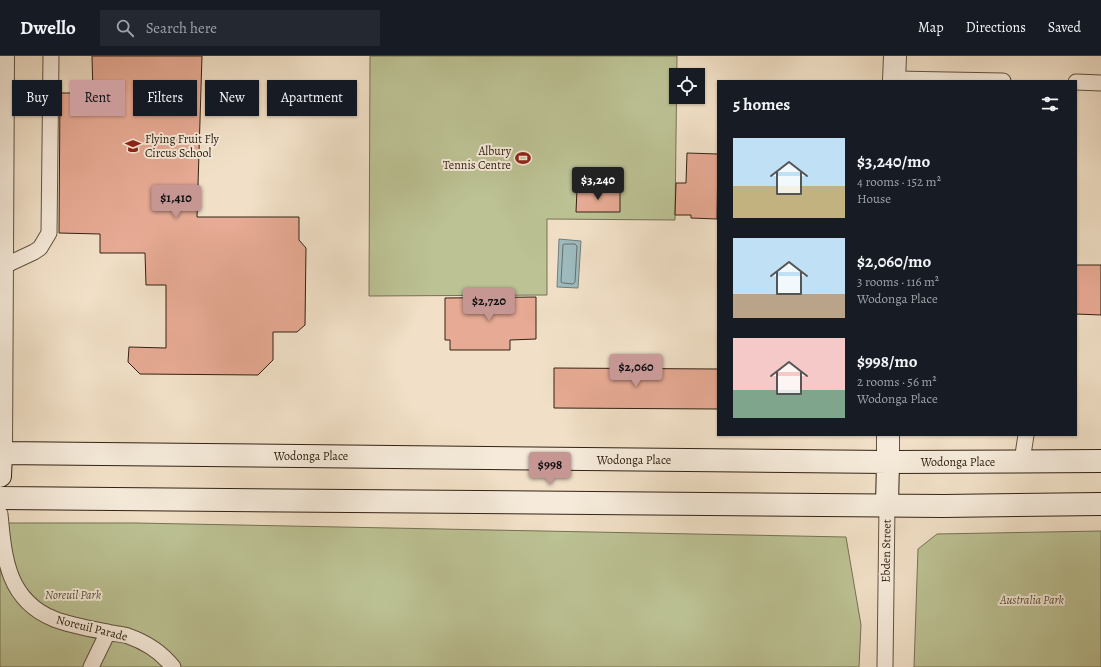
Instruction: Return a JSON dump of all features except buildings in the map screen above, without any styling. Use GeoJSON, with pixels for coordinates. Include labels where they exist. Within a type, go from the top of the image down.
{"type":"FeatureCollection","features":[{"type":"Feature","properties":{"kind":"main road"},"geometry":{"type":"LineString","coordinates":[[0,476],[3,56]]}},
{"type":"Feature","properties":{"kind":"main road"},"geometry":{"type":"LineString","coordinates":[[894,80],[895,56]]}},
{"type":"Feature","properties":{"kind":"main road","name":"Ebden Street"},"geometry":{"type":"LineString","coordinates":[[887,505],[888,436]]}},
{"type":"Feature","properties":{"kind":"main road","name":"Wodonga Place"},"geometry":{"type":"LineString","coordinates":[[1,453],[888,462],[1101,461]]}},
{"type":"Feature","properties":{"kind":"main road"},"geometry":{"type":"LineString","coordinates":[[0,498],[887,505],[1101,504]]}},
{"type":"Feature","properties":{"kind":"lane"},"geometry":{"type":"LineString","coordinates":[[2,267],[40,248],[49,233],[51,56]]}},
{"type":"Feature","properties":{"kind":"lane"},"geometry":{"type":"LineString","coordinates":[[1077,82],[1101,83]]}},
{"type":"Feature","properties":{"kind":"lane"},"geometry":{"type":"LineString","coordinates":[[1022,461],[1026,436]]}},
{"type":"Feature","properties":{"kind":"lane","name":"Ebden Street"},"geometry":{"type":"LineString","coordinates":[[885,667],[887,505]]}},
{"type":"Feature","properties":{"kind":"lane","name":"Noreuil Parade"},"geometry":{"type":"LineString","coordinates":[[0,514],[2,540],[8,568],[16,589],[23,598],[35,608],[53,619],[127,636],[147,644],[173,667]]}},
{"type":"Feature","properties":{"kind":"lane"},"geometry":{"type":"LineString","coordinates":[[91,667],[108,632]]}},
{"type":"Feature","properties":{"kind":"green space","name":"Albury Tennis Centre"},"geometry":{"type":"Polygon","coordinates":[[[370,56],[677,56],[677,68],[669,68],[669,104],[676,104],[675,220],[547,219],[547,295],[369,296],[370,56]]]}},
{"type":"Feature","properties":{"kind":"green space","name":"Noreuil Park"},"geometry":{"type":"Polygon","coordinates":[[[0,523],[136,523],[846,537],[861,625],[859,667],[0,667],[0,523]]]}},
{"type":"Feature","properties":{"kind":"green space","name":"Australia Park"},"geometry":{"type":"Polygon","coordinates":[[[1101,531],[1101,667],[914,667],[918,549],[937,534],[1101,531]]]}},
{"type":"Feature","properties":{"kind":"water"},"geometry":{"type":"Polygon","coordinates":[[[559,239],[581,241],[578,288],[557,287],[559,239]]]}},
{"type":"Feature","properties":{"kind":"place","name":"Flying Fruit Fly Circus School"},"geometry":{"type":"Point","coordinates":[133,146]}},
{"type":"Feature","properties":{"kind":"place","name":"Albury Tennis Centre"},"geometry":{"type":"Point","coordinates":[523,158]}}]}
